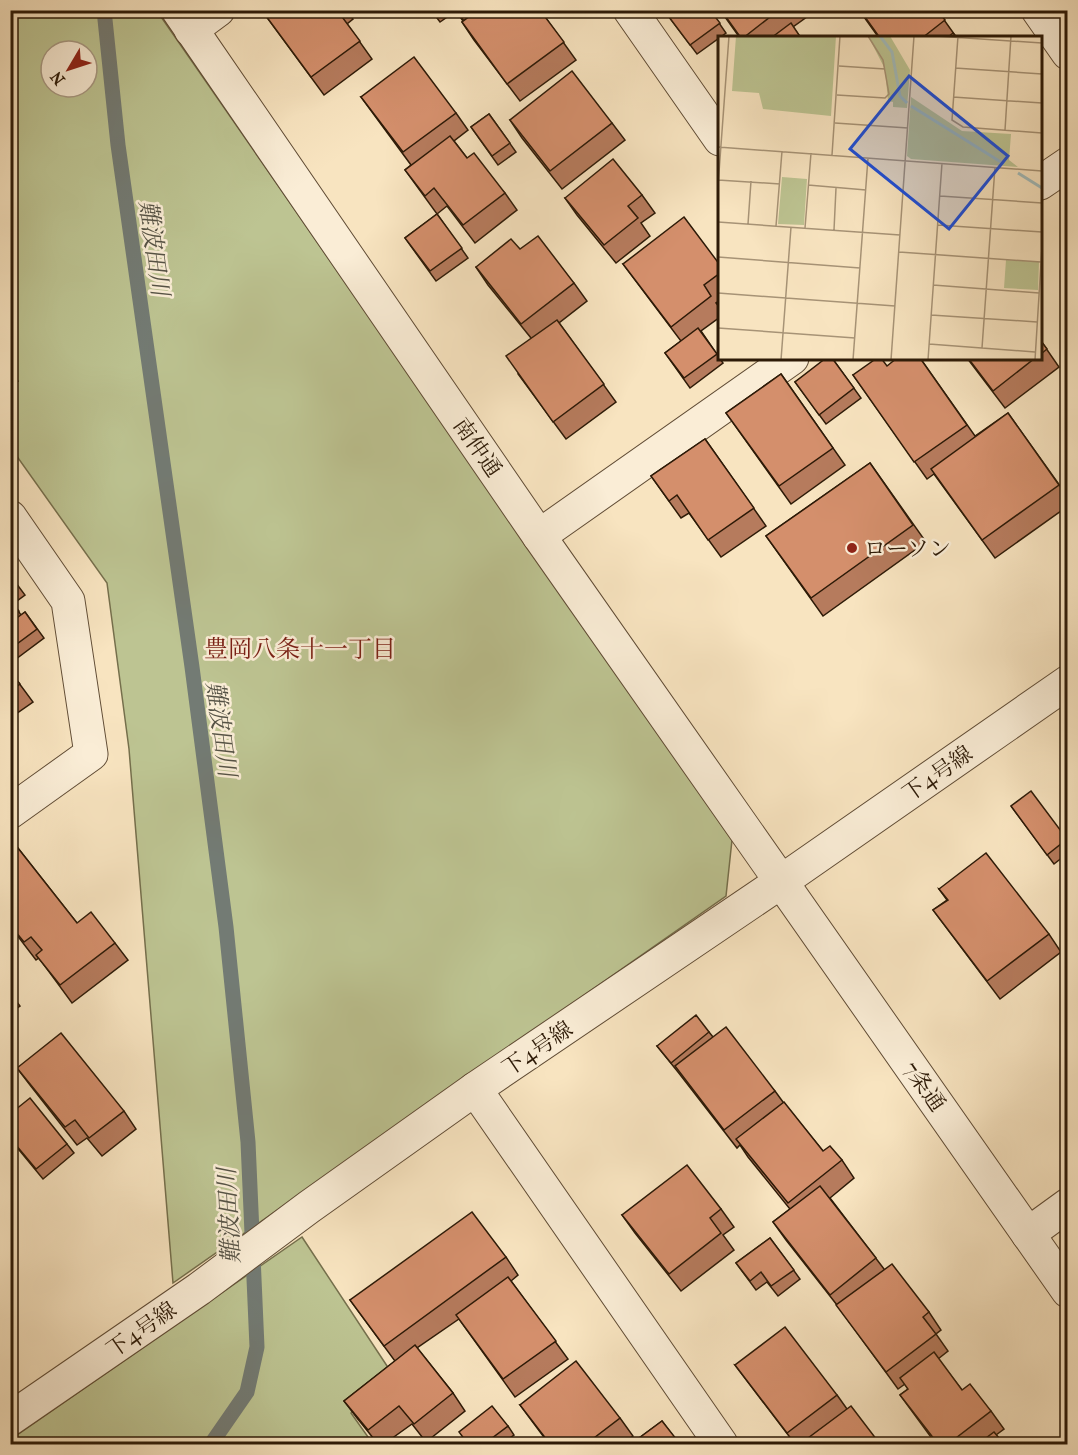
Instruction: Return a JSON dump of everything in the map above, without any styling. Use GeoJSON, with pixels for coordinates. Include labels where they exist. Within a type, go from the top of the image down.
{"type":"FeatureCollection","features":[{"type":"Feature","properties":{"kind":"street"},"geometry":{"type":"LineString","coordinates":[[184,20],[218,10]]}},
{"type":"Feature","properties":{"kind":"street"},"geometry":{"type":"LineString","coordinates":[[630,10],[718,136]]}},
{"type":"Feature","properties":{"kind":"street"},"geometry":{"type":"LineString","coordinates":[[1038,10],[1068,53]]}},
{"type":"Feature","properties":{"kind":"street","name":"南仲通"},"geometry":{"type":"LineString","coordinates":[[184,20],[539,536],[782,881]]}},
{"type":"Feature","properties":{"kind":"street"},"geometry":{"type":"LineString","coordinates":[[1042,182],[1068,164]]}},
{"type":"Feature","properties":{"kind":"street"},"geometry":{"type":"LineString","coordinates":[[539,536],[789,360]]}},
{"type":"Feature","properties":{"kind":"street"},"geometry":{"type":"LineString","coordinates":[[10,517],[68,601],[91,754],[10,812]]}},
{"type":"Feature","properties":{"kind":"street","name":"下4号線"},"geometry":{"type":"LineString","coordinates":[[10,1419],[199,1289],[475,1089],[782,881],[1068,682]]}},
{"type":"Feature","properties":{"kind":"street","name":"7条通"},"geometry":{"type":"LineString","coordinates":[[782,881],[1068,1291]]}},
{"type":"Feature","properties":{"kind":"street"},"geometry":{"type":"LineString","coordinates":[[475,1089],[721,1444]]}},
{"type":"Feature","properties":{"kind":"street"},"geometry":{"type":"LineString","coordinates":[[1028,1234],[1068,1205]]}},
{"type":"Feature","properties":{"kind":"green space"},"geometry":{"type":"Polygon","coordinates":[[[10,11],[157,11],[732,840],[726,896],[173,1283],[129,749],[107,583],[11,448],[10,11]]]}},
{"type":"Feature","properties":{"kind":"green space"},"geometry":{"type":"Polygon","coordinates":[[[302,1237],[391,1372],[351,1413],[373,1444],[11,1444],[10,1440],[302,1237]]]}},
{"type":"Feature","properties":{"kind":"building"},"geometry":{"type":"Polygon","coordinates":[[[272,10],[337,10],[360,41],[311,77],[266,16],[272,10]]]}},
{"type":"Feature","properties":{"kind":"building"},"geometry":{"type":"Polygon","coordinates":[[[456,10],[478,10],[464,21],[456,10]]]}},
{"type":"Feature","properties":{"kind":"building"},"geometry":{"type":"Polygon","coordinates":[[[478,10],[540,10],[564,42],[507,84],[462,22],[478,10]]]}},
{"type":"Feature","properties":{"kind":"building"},"geometry":{"type":"Polygon","coordinates":[[[669,10],[710,10],[720,23],[690,45],[666,13],[669,10]]]}},
{"type":"Feature","properties":{"kind":"building"},"geometry":{"type":"Polygon","coordinates":[[[721,10],[779,10],[746,36],[740,36],[721,10]]]}},
{"type":"Feature","properties":{"kind":"building"},"geometry":{"type":"Polygon","coordinates":[[[860,10],[937,10],[945,20],[925,36],[879,36],[860,10]]]}},
{"type":"Feature","properties":{"kind":"building"},"geometry":{"type":"Polygon","coordinates":[[[791,23],[800,36],[774,36],[791,23]]]}},
{"type":"Feature","properties":{"kind":"building"},"geometry":{"type":"Polygon","coordinates":[[[414,57],[456,113],[403,152],[361,97],[414,57]]]}},
{"type":"Feature","properties":{"kind":"building"},"geometry":{"type":"Polygon","coordinates":[[[572,71],[612,123],[550,171],[510,120],[572,71]]]}},
{"type":"Feature","properties":{"kind":"building"},"geometry":{"type":"Polygon","coordinates":[[[489,114],[510,143],[492,156],[471,127],[489,114]]]}},
{"type":"Feature","properties":{"kind":"building"},"geometry":{"type":"Polygon","coordinates":[[[450,136],[467,158],[474,153],[505,193],[463,225],[434,188],[425,196],[405,170],[450,136]]]}},
{"type":"Feature","properties":{"kind":"building"},"geometry":{"type":"Polygon","coordinates":[[[613,159],[642,195],[628,206],[638,218],[604,245],[565,198],[613,159]]]}},
{"type":"Feature","properties":{"kind":"building"},"geometry":{"type":"Polygon","coordinates":[[[437,214],[462,248],[430,271],[405,238],[437,214]]]}},
{"type":"Feature","properties":{"kind":"building"},"geometry":{"type":"Polygon","coordinates":[[[684,217],[718,262],[718,274],[704,285],[711,296],[671,327],[623,264],[684,217]]]}},
{"type":"Feature","properties":{"kind":"building"},"geometry":{"type":"Polygon","coordinates":[[[538,236],[574,283],[521,324],[476,267],[511,239],[520,249],[538,236]]]}},
{"type":"Feature","properties":{"kind":"building"},"geometry":{"type":"Polygon","coordinates":[[[557,320],[604,384],[553,422],[506,356],[557,320]]]}},
{"type":"Feature","properties":{"kind":"building"},"geometry":{"type":"Polygon","coordinates":[[[698,328],[717,354],[684,378],[665,353],[698,328]]]}},
{"type":"Feature","properties":{"kind":"building"},"geometry":{"type":"Polygon","coordinates":[[[1042,342],[1047,349],[1042,353],[1042,342]]]}},
{"type":"Feature","properties":{"kind":"building"},"geometry":{"type":"Polygon","coordinates":[[[823,360],[833,360],[854,388],[819,415],[795,382],[823,360]]]}},
{"type":"Feature","properties":{"kind":"building"},"geometry":{"type":"Polygon","coordinates":[[[874,360],[882,360],[887,366],[894,360],[921,360],[967,425],[914,462],[853,375],[874,360]]]}},
{"type":"Feature","properties":{"kind":"building"},"geometry":{"type":"Polygon","coordinates":[[[970,360],[1032,360],[993,391],[970,360]]]}},
{"type":"Feature","properties":{"kind":"building"},"geometry":{"type":"Polygon","coordinates":[[[781,374],[833,448],[779,486],[726,413],[781,374]]]}},
{"type":"Feature","properties":{"kind":"building"},"geometry":{"type":"Polygon","coordinates":[[[1008,413],[1059,485],[982,540],[931,469],[1008,413]]]}},
{"type":"Feature","properties":{"kind":"building"},"geometry":{"type":"Polygon","coordinates":[[[705,439],[754,508],[708,540],[677,495],[669,501],[651,476],[705,439]]]}},
{"type":"Feature","properties":{"kind":"building","name":"ローソン"},"geometry":{"type":"Polygon","coordinates":[[[870,463],[913,525],[811,598],[766,536],[870,463]]]}},
{"type":"Feature","properties":{"kind":"building"},"geometry":{"type":"Polygon","coordinates":[[[10,575],[18,586],[10,592],[10,575]]]}},
{"type":"Feature","properties":{"kind":"building"},"geometry":{"type":"Polygon","coordinates":[[[10,600],[19,611],[10,617],[10,600]]]}},
{"type":"Feature","properties":{"kind":"building"},"geometry":{"type":"Polygon","coordinates":[[[25,612],[37,629],[10,649],[10,623],[25,612]]]}},
{"type":"Feature","properties":{"kind":"building"},"geometry":{"type":"Polygon","coordinates":[[[10,671],[20,684],[10,691],[10,671]]]}},
{"type":"Feature","properties":{"kind":"building"},"geometry":{"type":"Polygon","coordinates":[[[1031,791],[1067,839],[1047,855],[1011,806],[1031,791]]]}},
{"type":"Feature","properties":{"kind":"building"},"geometry":{"type":"Polygon","coordinates":[[[10,838],[77,923],[91,912],[115,943],[60,985],[36,955],[42,950],[31,937],[24,942],[10,925],[10,838]]]}},
{"type":"Feature","properties":{"kind":"building"},"geometry":{"type":"Polygon","coordinates":[[[986,853],[1049,934],[987,981],[933,910],[948,900],[939,889],[986,853]]]}},
{"type":"Feature","properties":{"kind":"building"},"geometry":{"type":"Polygon","coordinates":[[[696,1015],[709,1032],[671,1063],[657,1046],[696,1015]]]}},
{"type":"Feature","properties":{"kind":"building"},"geometry":{"type":"Polygon","coordinates":[[[726,1027],[775,1091],[724,1130],[675,1066],[726,1027]]]}},
{"type":"Feature","properties":{"kind":"building"},"geometry":{"type":"Polygon","coordinates":[[[61,1033],[124,1111],[89,1138],[75,1120],[65,1127],[17,1068],[61,1033]]]}},
{"type":"Feature","properties":{"kind":"building"},"geometry":{"type":"Polygon","coordinates":[[[30,1098],[67,1144],[36,1169],[10,1138],[10,1114],[30,1098]]]}},
{"type":"Feature","properties":{"kind":"building"},"geometry":{"type":"Polygon","coordinates":[[[784,1102],[823,1151],[830,1146],[842,1160],[788,1203],[736,1139],[784,1102]]]}},
{"type":"Feature","properties":{"kind":"building"},"geometry":{"type":"Polygon","coordinates":[[[687,1165],[721,1209],[710,1218],[721,1233],[669,1274],[622,1215],[687,1165]]]}},
{"type":"Feature","properties":{"kind":"building"},"geometry":{"type":"Polygon","coordinates":[[[820,1186],[876,1258],[830,1295],[773,1222],[820,1186]]]}},
{"type":"Feature","properties":{"kind":"building"},"geometry":{"type":"Polygon","coordinates":[[[472,1212],[506,1257],[384,1346],[350,1300],[472,1212]]]}},
{"type":"Feature","properties":{"kind":"building"},"geometry":{"type":"Polygon","coordinates":[[[770,1238],[794,1270],[771,1286],[761,1272],[750,1281],[736,1263],[770,1238]]]}},
{"type":"Feature","properties":{"kind":"building"},"geometry":{"type":"Polygon","coordinates":[[[892,1264],[929,1312],[923,1317],[936,1334],[886,1372],[836,1305],[892,1264]]]}},
{"type":"Feature","properties":{"kind":"building"},"geometry":{"type":"Polygon","coordinates":[[[508,1277],[556,1341],[503,1379],[456,1315],[508,1277]]]}},
{"type":"Feature","properties":{"kind":"building"},"geometry":{"type":"Polygon","coordinates":[[[785,1327],[837,1395],[787,1433],[735,1365],[785,1327]]]}},
{"type":"Feature","properties":{"kind":"building"},"geometry":{"type":"Polygon","coordinates":[[[415,1345],[453,1393],[414,1424],[399,1406],[368,1430],[344,1401],[415,1345]]]}},
{"type":"Feature","properties":{"kind":"building"},"geometry":{"type":"Polygon","coordinates":[[[934,1352],[962,1390],[970,1384],[991,1411],[948,1444],[938,1444],[900,1395],[908,1389],[900,1378],[934,1352]]]}},
{"type":"Feature","properties":{"kind":"building"},"geometry":{"type":"Polygon","coordinates":[[[576,1361],[620,1418],[586,1444],[550,1444],[520,1405],[576,1361]]]}},
{"type":"Feature","properties":{"kind":"building"},"geometry":{"type":"Polygon","coordinates":[[[492,1406],[508,1426],[484,1444],[468,1444],[459,1432],[492,1406]]]}},
{"type":"Feature","properties":{"kind":"building"},"geometry":{"type":"Polygon","coordinates":[[[851,1406],[880,1444],[800,1444],[851,1406]]]}},
{"type":"Feature","properties":{"kind":"building"},"geometry":{"type":"Polygon","coordinates":[[[662,1421],[677,1440],[671,1444],[631,1444],[662,1421]]]}},
{"type":"Feature","properties":{"kind":"building"},"geometry":{"type":"Polygon","coordinates":[[[994,1432],[1004,1444],[978,1444],[994,1432]]]}},
{"type":"Feature","properties":{"kind":"waterway","name":"難波田川"},"geometry":{"type":"LineString","coordinates":[[104,10],[118,145],[192,667],[226,927],[248,1142],[257,1347],[247,1392],[211,1444]]}},
{"type":"Feature","properties":{"kind":"place","name":"ローソン"},"geometry":{"type":"Point","coordinates":[852,548]}},
{"type":"Feature","properties":{"kind":"district","name":"豊岡八条十一丁目"},"geometry":{"type":"Point","coordinates":[300,649]}}]}
